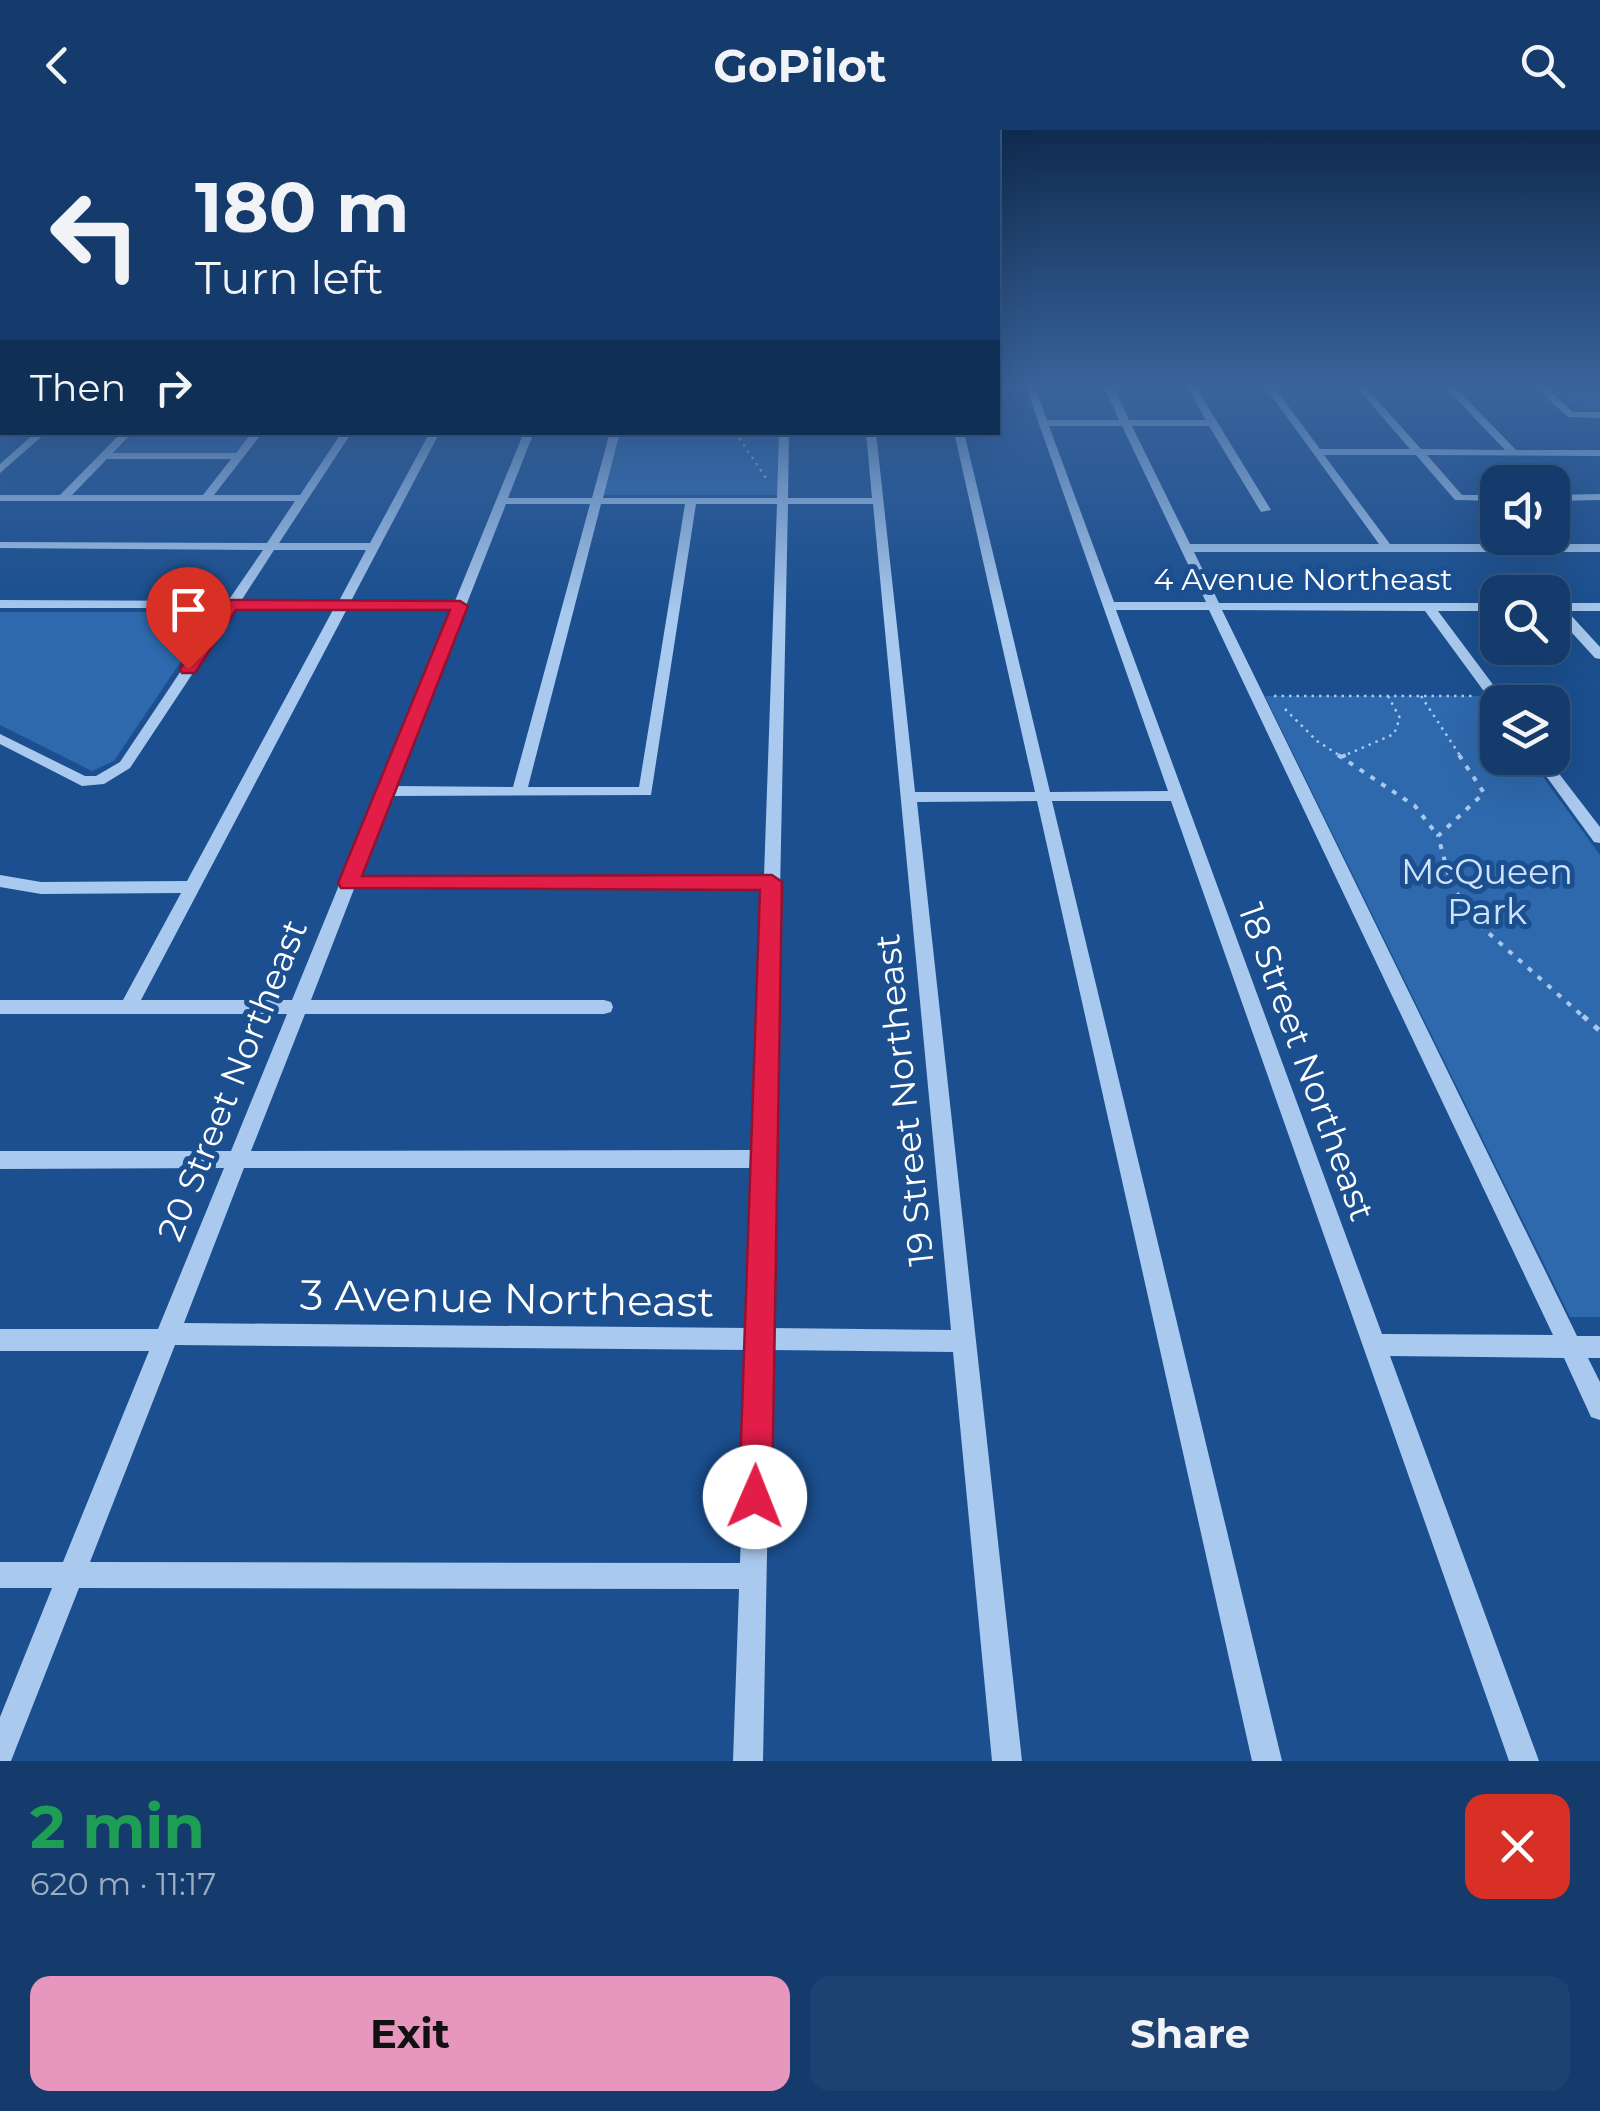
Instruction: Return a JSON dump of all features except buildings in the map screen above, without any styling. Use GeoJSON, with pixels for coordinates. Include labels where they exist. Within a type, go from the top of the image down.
{"type":"FeatureCollection","features":[{"type":"Feature","properties":{"kind":"street"},"geometry":{"type":"LineString","coordinates":[[63,498],[100,460]]}},
{"type":"Feature","properties":{"kind":"street"},"geometry":{"type":"LineString","coordinates":[[206,498],[237,460]]}},
{"type":"Feature","properties":{"kind":"street"},"geometry":{"type":"LineString","coordinates":[[0,738],[82,781],[114,774],[125,765],[328,460]]}},
{"type":"Feature","properties":{"kind":"street"},"geometry":{"type":"LineString","coordinates":[[128,1006],[421,460]]}},
{"type":"Feature","properties":{"kind":"street","name":"20 Street Northeast"},"geometry":{"type":"LineString","coordinates":[[0,1753],[519,460]]}},
{"type":"Feature","properties":{"kind":"street"},"geometry":{"type":"LineString","coordinates":[[519,792],[609,460]]}},
{"type":"Feature","properties":{"kind":"street"},"geometry":{"type":"LineString","coordinates":[[748,1761],[772,882],[776,501],[781,460]]}},
{"type":"Feature","properties":{"kind":"street","name":"19 Street Northeast"},"geometry":{"type":"LineString","coordinates":[[874,460],[1007,1761]]}},
{"type":"Feature","properties":{"kind":"street"},"geometry":{"type":"LineString","coordinates":[[965,460],[1267,1761]]}},
{"type":"Feature","properties":{"kind":"street","name":"18 Street Northeast"},"geometry":{"type":"LineString","coordinates":[[1056,460],[1524,1761]]}},
{"type":"Feature","properties":{"kind":"street"},"geometry":{"type":"LineString","coordinates":[[1144,460],[1600,1408]]}},
{"type":"Feature","properties":{"kind":"street"},"geometry":{"type":"LineString","coordinates":[[1235,460],[1265,510]]}},
{"type":"Feature","properties":{"kind":"street"},"geometry":{"type":"LineString","coordinates":[[1323,460],[1387,548]]}},
{"type":"Feature","properties":{"kind":"street"},"geometry":{"type":"LineString","coordinates":[[1426,460],[1460,498],[1480,498]]}},
{"type":"Feature","properties":{"kind":"street"},"geometry":{"type":"LineString","coordinates":[[0,498],[303,498]]}},
{"type":"Feature","properties":{"kind":"street"},"geometry":{"type":"LineString","coordinates":[[1570,498],[1600,498]]}},
{"type":"Feature","properties":{"kind":"street"},"geometry":{"type":"LineString","coordinates":[[502,501],[878,502]]}},
{"type":"Feature","properties":{"kind":"street"},"geometry":{"type":"LineString","coordinates":[[386,791],[646,792],[691,501]]}},
{"type":"Feature","properties":{"kind":"street"},"geometry":{"type":"LineString","coordinates":[[0,546],[374,546]]}},
{"type":"Feature","properties":{"kind":"street"},"geometry":{"type":"LineString","coordinates":[[1186,548],[1600,548]]}},
{"type":"Feature","properties":{"kind":"street"},"geometry":{"type":"LineString","coordinates":[[0,604],[460,606]]}},
{"type":"Feature","properties":{"kind":"street","name":"4 Avenue Northeast"},"geometry":{"type":"LineString","coordinates":[[1109,606],[1480,607]]}},
{"type":"Feature","properties":{"kind":"street"},"geometry":{"type":"LineString","coordinates":[[1429,607],[1487,685]]}},
{"type":"Feature","properties":{"kind":"street"},"geometry":{"type":"LineString","coordinates":[[1570,607],[1600,607]]}},
{"type":"Feature","properties":{"kind":"street"},"geometry":{"type":"LineString","coordinates":[[1570,623],[1600,655]]}},
{"type":"Feature","properties":{"kind":"street"},"geometry":{"type":"LineString","coordinates":[[1553,775],[1600,838]]}},
{"type":"Feature","properties":{"kind":"street"},"geometry":{"type":"LineString","coordinates":[[908,797],[1177,796]]}},
{"type":"Feature","properties":{"kind":"street"},"geometry":{"type":"LineString","coordinates":[[0,880],[41,888],[191,888]]}},
{"type":"Feature","properties":{"kind":"street"},"geometry":{"type":"LineString","coordinates":[[348,883],[772,882]]}},
{"type":"Feature","properties":{"kind":"street"},"geometry":{"type":"LineString","coordinates":[[0,1006],[604,1007]]}},
{"type":"Feature","properties":{"kind":"street"},"geometry":{"type":"LineString","coordinates":[[0,1160],[764,1159]]}},
{"type":"Feature","properties":{"kind":"street","name":"3 Avenue Northeast"},"geometry":{"type":"LineString","coordinates":[[0,1340],[166,1337],[964,1341]]}},
{"type":"Feature","properties":{"kind":"street"},"geometry":{"type":"LineString","coordinates":[[1374,1345],[1600,1346]]}},
{"type":"Feature","properties":{"kind":"street"},"geometry":{"type":"LineString","coordinates":[[0,1574],[753,1576]]}},
{"type":"Feature","properties":{"kind":"path"},"geometry":{"type":"LineString","coordinates":[[753,460],[776,501]]}},
{"type":"Feature","properties":{"kind":"path"},"geometry":{"type":"LineString","coordinates":[[1264,696],[1480,696]]}},
{"type":"Feature","properties":{"kind":"path"},"geometry":{"type":"LineString","coordinates":[[1276,696],[1297,724],[1414,806],[1438,836],[1451,884],[1476,922],[1600,1031]]}},
{"type":"Feature","properties":{"kind":"path"},"geometry":{"type":"LineString","coordinates":[[1341,757],[1394,734],[1400,718],[1388,696]]}},
{"type":"Feature","properties":{"kind":"path"},"geometry":{"type":"LineString","coordinates":[[1421,696],[1484,793],[1438,836]]}},
{"type":"Feature","properties":{"kind":"green space"},"geometry":{"type":"Polygon","coordinates":[[[612,460],[779,460],[778,495],[603,495],[612,460]]]}},
{"type":"Feature","properties":{"kind":"green space"},"geometry":{"type":"Polygon","coordinates":[[[0,612],[203,612],[210,618],[114,761],[92,771],[0,725],[0,612]]]}},
{"type":"Feature","properties":{"kind":"green space","name":"McQueen Park"},"geometry":{"type":"Polygon","coordinates":[[[1265,696],[1480,696],[1480,775],[1541,775],[1600,855],[1600,1317],[1570,1317],[1265,696]]]}},
{"type":"Feature","properties":{"kind":"route"},"geometry":{"type":"LineString","coordinates":[[188,669],[231,605],[460,606],[348,883],[772,882],[755,1497]]}}]}
